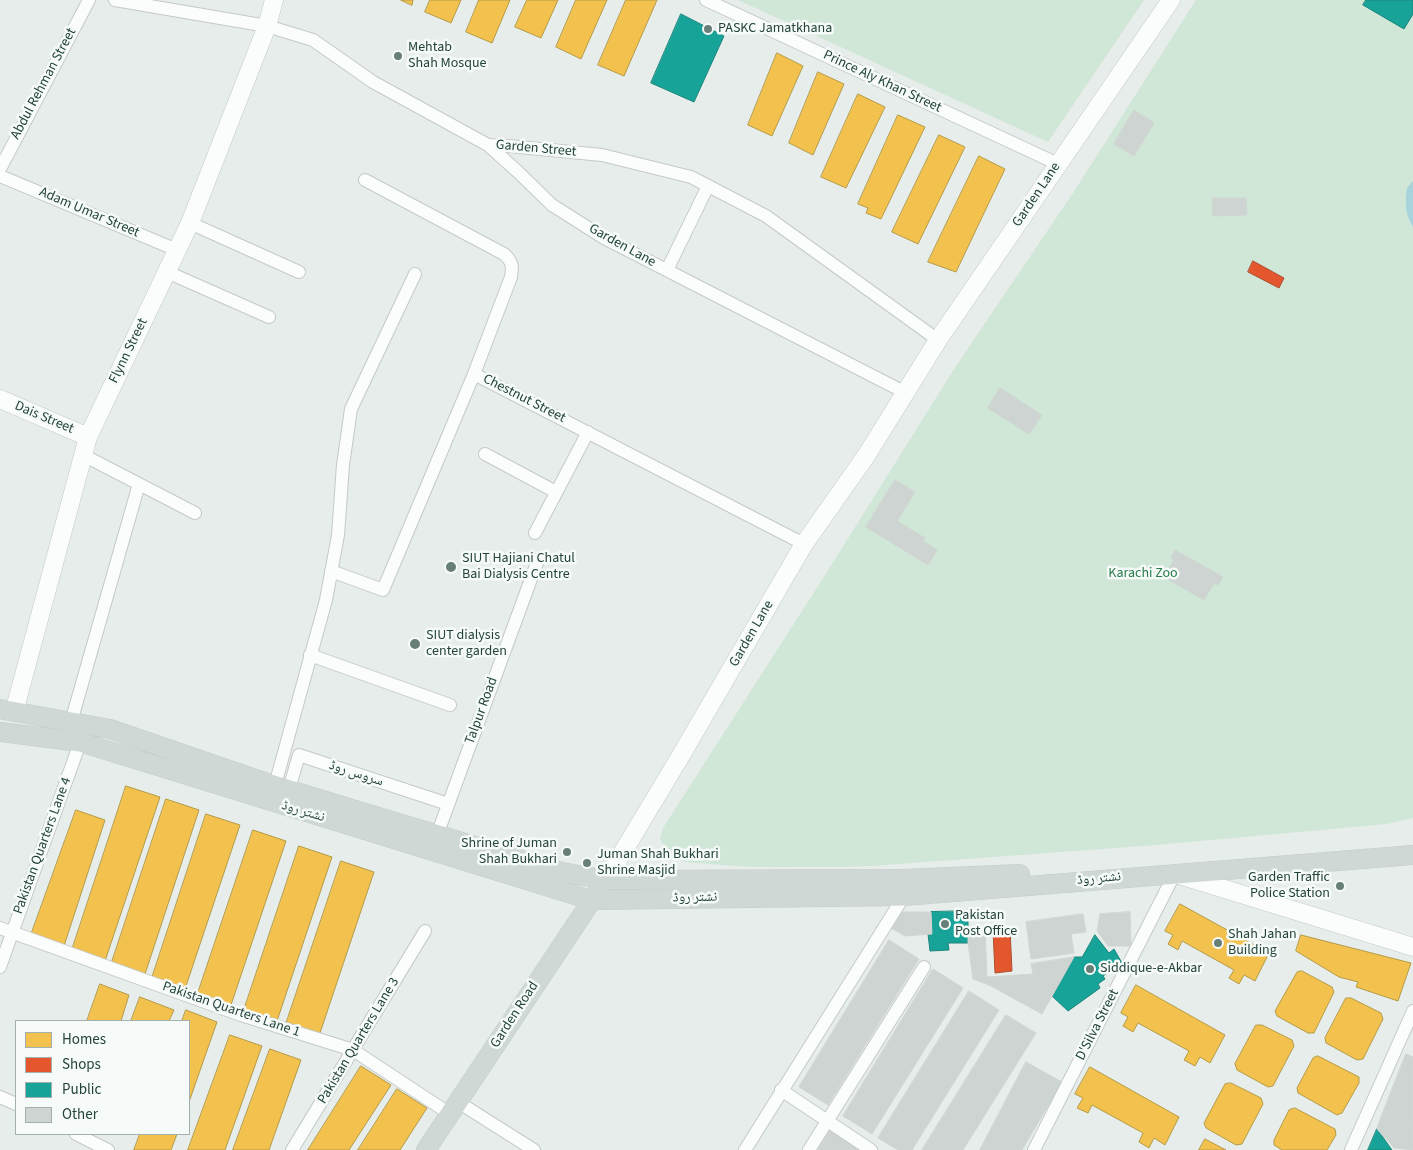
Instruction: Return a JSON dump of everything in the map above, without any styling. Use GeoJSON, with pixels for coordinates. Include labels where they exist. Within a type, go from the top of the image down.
{"type":"FeatureCollection","features":[{"type":"Feature","properties":{"kind":"main road","name":"نشتر روڈ"},"geometry":{"type":"LineString","coordinates":[[7,710],[79,730],[591,900],[903,887],[1255,869],[1413,855]]}},
{"type":"Feature","properties":{"kind":"main road","name":"نشتر روڈ"},"geometry":{"type":"LineString","coordinates":[[0,732],[110,729],[282,787],[436,835],[562,872],[606,880],[903,887],[1221,863],[1413,844]]}},
{"type":"Feature","properties":{"kind":"main road","name":"Garden Road"},"geometry":{"type":"LineString","coordinates":[[426,1150],[606,880]]}},
{"type":"Feature","properties":{"kind":"street","name":"Abdul Rehman Street"},"geometry":{"type":"LineString","coordinates":[[0,169],[89,0]]}},
{"type":"Feature","properties":{"kind":"street","name":"Garden Street"},"geometry":{"type":"LineString","coordinates":[[115,0],[267,26],[312,40],[373,82],[488,145],[602,155],[691,176],[766,216],[938,340]]}},
{"type":"Feature","properties":{"kind":"street","name":"Flynn Street"},"geometry":{"type":"LineString","coordinates":[[7,710],[88,437],[190,223],[267,26],[274,0]]}},
{"type":"Feature","properties":{"kind":"street","name":"Prince Aly Khan Street"},"geometry":{"type":"LineString","coordinates":[[706,0],[1058,164]]}},
{"type":"Feature","properties":{"kind":"street","name":"Garden Lane"},"geometry":{"type":"LineString","coordinates":[[606,880],[804,544],[866,456],[938,340],[1171,0]]}},
{"type":"Feature","properties":{"kind":"street","name":"Garden Lane"},"geometry":{"type":"LineString","coordinates":[[488,145],[552,205],[604,238],[906,393]]}},
{"type":"Feature","properties":{"kind":"street","name":"Adam Umar Street"},"geometry":{"type":"LineString","coordinates":[[0,176],[177,250]]}},
{"type":"Feature","properties":{"kind":"street"},"geometry":{"type":"LineString","coordinates":[[366,180],[504,254],[509,259],[512,267],[511,277],[474,374]]}},
{"type":"Feature","properties":{"kind":"street"},"geometry":{"type":"LineString","coordinates":[[667,270],[708,186]]}},
{"type":"Feature","properties":{"kind":"street"},"geometry":{"type":"LineString","coordinates":[[190,223],[298,272]]}},
{"type":"Feature","properties":{"kind":"street"},"geometry":{"type":"LineString","coordinates":[[167,272],[269,317]]}},
{"type":"Feature","properties":{"kind":"street"},"geometry":{"type":"LineString","coordinates":[[282,787],[310,655],[326,600],[338,535],[342,465],[351,409],[415,274]]}},
{"type":"Feature","properties":{"kind":"street","name":"Chestnut Street"},"geometry":{"type":"LineString","coordinates":[[331,571],[383,590],[474,374],[804,544]]}},
{"type":"Feature","properties":{"kind":"street","name":"Dais Street"},"geometry":{"type":"LineString","coordinates":[[0,399],[88,437]]}},
{"type":"Feature","properties":{"kind":"street"},"geometry":{"type":"LineString","coordinates":[[535,533],[588,432]]}},
{"type":"Feature","properties":{"kind":"street"},"geometry":{"type":"LineString","coordinates":[[485,454],[556,492]]}},
{"type":"Feature","properties":{"kind":"street"},"geometry":{"type":"LineString","coordinates":[[83,456],[195,513]]}},
{"type":"Feature","properties":{"kind":"street","name":"Pakistan Quarters Lane 4"},"geometry":{"type":"LineString","coordinates":[[0,967],[79,730],[139,484]]}},
{"type":"Feature","properties":{"kind":"street","name":"Talpur Road"},"geometry":{"type":"LineString","coordinates":[[436,835],[538,560]]}},
{"type":"Feature","properties":{"kind":"street"},"geometry":{"type":"LineString","coordinates":[[310,655],[450,705]]}},
{"type":"Feature","properties":{"kind":"street","name":"سروس روڈ"},"geometry":{"type":"LineString","coordinates":[[282,787],[299,755],[448,804]]}},
{"type":"Feature","properties":{"kind":"street"},"geometry":{"type":"LineString","coordinates":[[1174,873],[1413,947]]}},
{"type":"Feature","properties":{"kind":"street","name":"D'Silva Street"},"geometry":{"type":"LineString","coordinates":[[1034,1150],[1174,873]]}},
{"type":"Feature","properties":{"kind":"street"},"geometry":{"type":"LineString","coordinates":[[745,1150],[903,887]]}},
{"type":"Feature","properties":{"kind":"street","name":"Pakistan Quarters Lane 1"},"geometry":{"type":"LineString","coordinates":[[0,928],[241,1015],[353,1050],[454,1108],[534,1150]]}},
{"type":"Feature","properties":{"kind":"street","name":"Pakistan Quarters Lane 3"},"geometry":{"type":"LineString","coordinates":[[292,1150],[425,931]]}},
{"type":"Feature","properties":{"kind":"street"},"geometry":{"type":"LineString","coordinates":[[809,1150],[924,967]]}},
{"type":"Feature","properties":{"kind":"street"},"geometry":{"type":"LineString","coordinates":[[1351,1150],[1413,1011]]}},
{"type":"Feature","properties":{"kind":"street"},"geometry":{"type":"LineString","coordinates":[[781,1090],[871,1150]]}},
{"type":"Feature","properties":{"kind":"street"},"geometry":{"type":"LineString","coordinates":[[0,1097],[15,1104]]}},
{"type":"Feature","properties":{"kind":"street"},"geometry":{"type":"LineString","coordinates":[[78,1135],[108,1150]]}},
{"type":"Feature","properties":{"kind":"green space"},"geometry":{"type":"Polygon","coordinates":[[[738,0],[1144,0],[1048,142],[738,0]]]}},
{"type":"Feature","properties":{"kind":"green space","name":"Karachi Zoo"},"geometry":{"type":"Polygon","coordinates":[[[1196,0],[1413,0],[1413,818],[1387,824],[1156,845],[871,866],[751,867],[685,862],[672,857],[660,839],[663,828],[956,366],[1073,193],[1196,0]]]}},
{"type":"Feature","properties":{"kind":"water"},"geometry":{"type":"Polygon","coordinates":[[[1413,181],[1413,227],[1408,218],[1406,204],[1407,188],[1413,181]]]}},
{"type":"Feature","properties":{"kind":"building: Homes"},"geometry":{"type":"Polygon","coordinates":[[[401,0],[413,0],[412,5],[401,0]]]}},
{"type":"Feature","properties":{"kind":"building: Homes"},"geometry":{"type":"Polygon","coordinates":[[[430,0],[461,0],[451,23],[425,12],[430,0]]]}},
{"type":"Feature","properties":{"kind":"building: Homes"},"geometry":{"type":"Polygon","coordinates":[[[479,0],[510,0],[492,43],[466,32],[479,0]]]}},
{"type":"Feature","properties":{"kind":"building: Homes"},"geometry":{"type":"Polygon","coordinates":[[[527,0],[558,0],[541,38],[515,27],[527,0]]]}},
{"type":"Feature","properties":{"kind":"building: Homes"},"geometry":{"type":"Polygon","coordinates":[[[576,0],[607,0],[581,59],[556,47],[576,0]]]}},
{"type":"Feature","properties":{"kind":"building: Homes"},"geometry":{"type":"Polygon","coordinates":[[[626,0],[657,0],[624,76],[598,65],[626,0]]]}},
{"type":"Feature","properties":{"kind":"building: Homes"},"geometry":{"type":"Polygon","coordinates":[[[777,53],[803,66],[772,136],[748,125],[777,53]]]}},
{"type":"Feature","properties":{"kind":"building: Homes"},"geometry":{"type":"Polygon","coordinates":[[[818,72],[844,84],[813,155],[789,143],[818,72]]]}},
{"type":"Feature","properties":{"kind":"building: Homes"},"geometry":{"type":"Polygon","coordinates":[[[858,94],[885,107],[846,188],[821,177],[858,94]]]}},
{"type":"Feature","properties":{"kind":"building: Homes"},"geometry":{"type":"Polygon","coordinates":[[[898,115],[925,127],[881,219],[866,213],[868,208],[858,204],[898,115]]]}},
{"type":"Feature","properties":{"kind":"building: Homes"},"geometry":{"type":"Polygon","coordinates":[[[939,135],[965,147],[918,244],[892,232],[939,135]]]}},
{"type":"Feature","properties":{"kind":"building: Homes"},"geometry":{"type":"Polygon","coordinates":[[[979,156],[1005,169],[956,272],[928,262],[979,156]]]}},
{"type":"Feature","properties":{"kind":"building: Homes"},"geometry":{"type":"Polygon","coordinates":[[[126,786],[160,797],[105,961],[72,950],[126,786]]]}},
{"type":"Feature","properties":{"kind":"building: Homes"},"geometry":{"type":"Polygon","coordinates":[[[166,799],[199,810],[145,974],[112,962],[166,799]]]}},
{"type":"Feature","properties":{"kind":"building: Homes"},"geometry":{"type":"Polygon","coordinates":[[[76,810],[105,820],[64,946],[31,935],[76,810]]]}},
{"type":"Feature","properties":{"kind":"building: Homes"},"geometry":{"type":"Polygon","coordinates":[[[206,814],[240,825],[185,989],[152,978],[206,814]]]}},
{"type":"Feature","properties":{"kind":"building: Homes"},"geometry":{"type":"Polygon","coordinates":[[[253,830],[286,841],[231,1005],[198,993],[253,830]]]}},
{"type":"Feature","properties":{"kind":"building: Homes"},"geometry":{"type":"Polygon","coordinates":[[[299,846],[332,857],[277,1021],[244,1010],[299,846]]]}},
{"type":"Feature","properties":{"kind":"building: Homes"},"geometry":{"type":"Polygon","coordinates":[[[341,861],[374,872],[319,1036],[286,1024],[341,861]]]}},
{"type":"Feature","properties":{"kind":"building: Homes","name":"Shah Jahan Building"},"geometry":{"type":"Polygon","coordinates":[[[1180,904],[1269,953],[1255,981],[1244,975],[1239,984],[1229,978],[1234,970],[1182,941],[1178,950],[1168,944],[1173,935],[1165,931],[1180,904]]]}},
{"type":"Feature","properties":{"kind":"building: Homes"},"geometry":{"type":"Polygon","coordinates":[[[1301,935],[1411,963],[1398,1001],[1356,987],[1358,982],[1339,977],[1296,951],[1301,935]]]}},
{"type":"Feature","properties":{"kind":"building: Homes"},"geometry":{"type":"Polygon","coordinates":[[[1302,971],[1332,987],[1334,992],[1314,1033],[1308,1033],[1277,1016],[1275,1011],[1297,972],[1302,971]]]}},
{"type":"Feature","properties":{"kind":"building: Homes"},"geometry":{"type":"Polygon","coordinates":[[[100,984],[129,995],[121,1020],[87,1020],[100,984]]]}},
{"type":"Feature","properties":{"kind":"building: Homes"},"geometry":{"type":"Polygon","coordinates":[[[1136,985],[1225,1035],[1210,1063],[1200,1057],[1195,1066],[1184,1060],[1189,1051],[1138,1023],[1133,1032],[1123,1026],[1128,1017],[1121,1013],[1136,985]]]}},
{"type":"Feature","properties":{"kind":"building: Homes"},"geometry":{"type":"Polygon","coordinates":[[[140,997],[174,1010],[169,1020],[131,1020],[140,997]]]}},
{"type":"Feature","properties":{"kind":"building: Homes"},"geometry":{"type":"Polygon","coordinates":[[[1346,998],[1351,998],[1381,1013],[1383,1019],[1363,1059],[1357,1060],[1326,1043],[1325,1038],[1346,998]]]}},
{"type":"Feature","properties":{"kind":"building: Homes"},"geometry":{"type":"Polygon","coordinates":[[[186,1010],[217,1022],[190,1099],[190,1020],[182,1020],[186,1010]]]}},
{"type":"Feature","properties":{"kind":"building: Homes"},"geometry":{"type":"Polygon","coordinates":[[[1256,1025],[1262,1025],[1292,1040],[1294,1046],[1273,1086],[1268,1087],[1237,1070],[1235,1064],[1256,1025]]]}},
{"type":"Feature","properties":{"kind":"building: Homes"},"geometry":{"type":"Polygon","coordinates":[[[230,1035],[262,1046],[225,1150],[188,1150],[230,1035]]]}},
{"type":"Feature","properties":{"kind":"building: Homes"},"geometry":{"type":"Polygon","coordinates":[[[270,1049],[301,1060],[269,1150],[233,1150],[270,1049]]]}},
{"type":"Feature","properties":{"kind":"building: Homes"},"geometry":{"type":"Polygon","coordinates":[[[1318,1056],[1359,1077],[1359,1083],[1342,1113],[1337,1115],[1298,1093],[1297,1088],[1313,1058],[1318,1056]]]}},
{"type":"Feature","properties":{"kind":"building: Homes"},"geometry":{"type":"Polygon","coordinates":[[[361,1066],[391,1085],[349,1150],[308,1150],[361,1066]]]}},
{"type":"Feature","properties":{"kind":"building: Homes"},"geometry":{"type":"Polygon","coordinates":[[[1090,1067],[1179,1117],[1165,1145],[1154,1138],[1149,1148],[1139,1142],[1143,1133],[1092,1105],[1088,1113],[1077,1108],[1083,1098],[1075,1094],[1090,1067]]]}},
{"type":"Feature","properties":{"kind":"building: Homes"},"geometry":{"type":"Polygon","coordinates":[[[1231,1083],[1261,1098],[1263,1104],[1242,1144],[1236,1145],[1206,1128],[1204,1123],[1225,1084],[1231,1083]]]}},
{"type":"Feature","properties":{"kind":"building: Homes"},"geometry":{"type":"Polygon","coordinates":[[[397,1089],[427,1108],[400,1150],[358,1150],[397,1089]]]}},
{"type":"Feature","properties":{"kind":"building: Homes"},"geometry":{"type":"Polygon","coordinates":[[[1295,1108],[1335,1129],[1336,1135],[1327,1150],[1282,1150],[1274,1145],[1274,1140],[1289,1110],[1295,1108]]]}},
{"type":"Feature","properties":{"kind":"building: Homes"},"geometry":{"type":"Polygon","coordinates":[[[140,1135],[177,1135],[171,1150],[134,1150],[140,1135]]]}},
{"type":"Feature","properties":{"kind":"building: Homes"},"geometry":{"type":"Polygon","coordinates":[[[1205,1139],[1226,1150],[1199,1150],[1205,1139]]]}},
{"type":"Feature","properties":{"kind":"building: Shops"},"geometry":{"type":"Polygon","coordinates":[[[1253,261],[1284,278],[1279,288],[1248,272],[1253,261]]]}},
{"type":"Feature","properties":{"kind":"building: Shops"},"geometry":{"type":"Polygon","coordinates":[[[1010,928],[1012,971],[995,973],[993,930],[1010,928]]]}},
{"type":"Feature","properties":{"kind":"building: Public"},"geometry":{"type":"Polygon","coordinates":[[[1366,0],[1413,0],[1413,14],[1404,29],[1363,5],[1366,0]]]}},
{"type":"Feature","properties":{"kind":"building: Public"},"geometry":{"type":"Polygon","coordinates":[[[681,14],[724,36],[694,102],[651,83],[681,14]]]}},
{"type":"Feature","properties":{"kind":"building: Public"},"geometry":{"type":"Polygon","coordinates":[[[968,911],[968,943],[948,943],[949,950],[930,951],[928,934],[932,934],[931,912],[968,911]]]}},
{"type":"Feature","properties":{"kind":"building: Public","name":"Siddique-e-Akbar"},"geometry":{"type":"Polygon","coordinates":[[[1095,935],[1109,953],[1114,949],[1122,963],[1103,976],[1105,979],[1098,984],[1100,988],[1068,1011],[1052,996],[1074,957],[1082,957],[1095,935]]]}},
{"type":"Feature","properties":{"kind":"building: Public"},"geometry":{"type":"Polygon","coordinates":[[[1377,1129],[1392,1150],[1368,1150],[1377,1129]]]}},
{"type":"Feature","properties":{"kind":"building: Other"},"geometry":{"type":"Polygon","coordinates":[[[1134,110],[1154,123],[1134,156],[1114,144],[1134,110]]]}},
{"type":"Feature","properties":{"kind":"building: Other"},"geometry":{"type":"Polygon","coordinates":[[[1213,198],[1246,198],[1247,215],[1213,216],[1213,198]]]}},
{"type":"Feature","properties":{"kind":"building: Other"},"geometry":{"type":"Polygon","coordinates":[[[1000,388],[1042,415],[1029,434],[988,408],[1000,388]]]}},
{"type":"Feature","properties":{"kind":"building: Other"},"geometry":{"type":"Polygon","coordinates":[[[895,480],[915,492],[897,521],[925,538],[923,541],[937,550],[928,565],[866,527],[895,480]]]}},
{"type":"Feature","properties":{"kind":"building: Other"},"geometry":{"type":"Polygon","coordinates":[[[1175,550],[1223,577],[1218,585],[1214,583],[1204,600],[1164,577],[1174,560],[1171,558],[1175,550]]]}},
{"type":"Feature","properties":{"kind":"building: Other"},"geometry":{"type":"Polygon","coordinates":[[[901,912],[931,912],[932,934],[905,936],[891,928],[901,912]]]}},
{"type":"Feature","properties":{"kind":"building: Other"},"geometry":{"type":"Polygon","coordinates":[[[1130,912],[1131,946],[1108,946],[1097,931],[1100,914],[1130,912]]]}},
{"type":"Feature","properties":{"kind":"building: Other"},"geometry":{"type":"Polygon","coordinates":[[[1083,914],[1086,932],[1071,934],[1074,953],[1031,959],[1026,922],[1083,914]]]}},
{"type":"Feature","properties":{"kind":"building: Other"},"geometry":{"type":"Polygon","coordinates":[[[985,930],[989,985],[973,979],[968,943],[968,931],[985,930]]]}},
{"type":"Feature","properties":{"kind":"building: Other"},"geometry":{"type":"Polygon","coordinates":[[[889,940],[919,959],[828,1105],[799,1087],[889,940]]]}},
{"type":"Feature","properties":{"kind":"building: Other"},"geometry":{"type":"Polygon","coordinates":[[[1074,957],[1042,1014],[989,985],[987,977],[1033,974],[1031,964],[1074,957]]]}},
{"type":"Feature","properties":{"kind":"building: Other"},"geometry":{"type":"Polygon","coordinates":[[[933,969],[963,988],[872,1134],[843,1116],[933,969]]]}},
{"type":"Feature","properties":{"kind":"building: Other"},"geometry":{"type":"Polygon","coordinates":[[[969,991],[999,1010],[912,1150],[898,1150],[878,1138],[969,991]]]}},
{"type":"Feature","properties":{"kind":"building: Other"},"geometry":{"type":"Polygon","coordinates":[[[1006,1015],[1036,1033],[963,1150],[922,1150],[1006,1015]]]}},
{"type":"Feature","properties":{"kind":"building: Other"},"geometry":{"type":"Polygon","coordinates":[[[1406,1054],[1413,1057],[1413,1124],[1382,1115],[1406,1054]]]}},
{"type":"Feature","properties":{"kind":"building: Other"},"geometry":{"type":"Polygon","coordinates":[[[1026,1062],[1062,1082],[1022,1150],[980,1150],[1026,1062]]]}},
{"type":"Feature","properties":{"kind":"building: Other"},"geometry":{"type":"Polygon","coordinates":[[[1382,1115],[1413,1124],[1413,1150],[1394,1148],[1377,1129],[1382,1115]]]}},
{"type":"Feature","properties":{"kind":"building: Other"},"geometry":{"type":"Polygon","coordinates":[[[830,1130],[860,1149],[818,1150],[830,1130]]]}},
{"type":"Feature","properties":{"kind":"place","name":"PASKC Jamatkhana"},"geometry":{"type":"Point","coordinates":[708,29]}},
{"type":"Feature","properties":{"kind":"place","name":"Mehtab Shah Mosque"},"geometry":{"type":"Point","coordinates":[398,56]}},
{"type":"Feature","properties":{"kind":"place","name":"SIUT Hajiani Chatul Bai Dialysis Centre"},"geometry":{"type":"Point","coordinates":[451,567]}},
{"type":"Feature","properties":{"kind":"place","name":"SIUT dialysis center garden"},"geometry":{"type":"Point","coordinates":[415,644]}},
{"type":"Feature","properties":{"kind":"place","name":"Shrine of Juman Shah Bukhari"},"geometry":{"type":"Point","coordinates":[567,852]}},
{"type":"Feature","properties":{"kind":"place","name":"Juman Shah Bukhari Shrine Masjid"},"geometry":{"type":"Point","coordinates":[587,863]}},
{"type":"Feature","properties":{"kind":"place","name":"Garden Traffic Police Station"},"geometry":{"type":"Point","coordinates":[1340,886]}},
{"type":"Feature","properties":{"kind":"place","name":"Pakistan Post Office"},"geometry":{"type":"Point","coordinates":[945,924]}},
{"type":"Feature","properties":{"kind":"place","name":"Shah Jahan Building"},"geometry":{"type":"Point","coordinates":[1218,943]}},
{"type":"Feature","properties":{"kind":"place","name":"Siddique-e-Akbar"},"geometry":{"type":"Point","coordinates":[1090,969]}}]}
